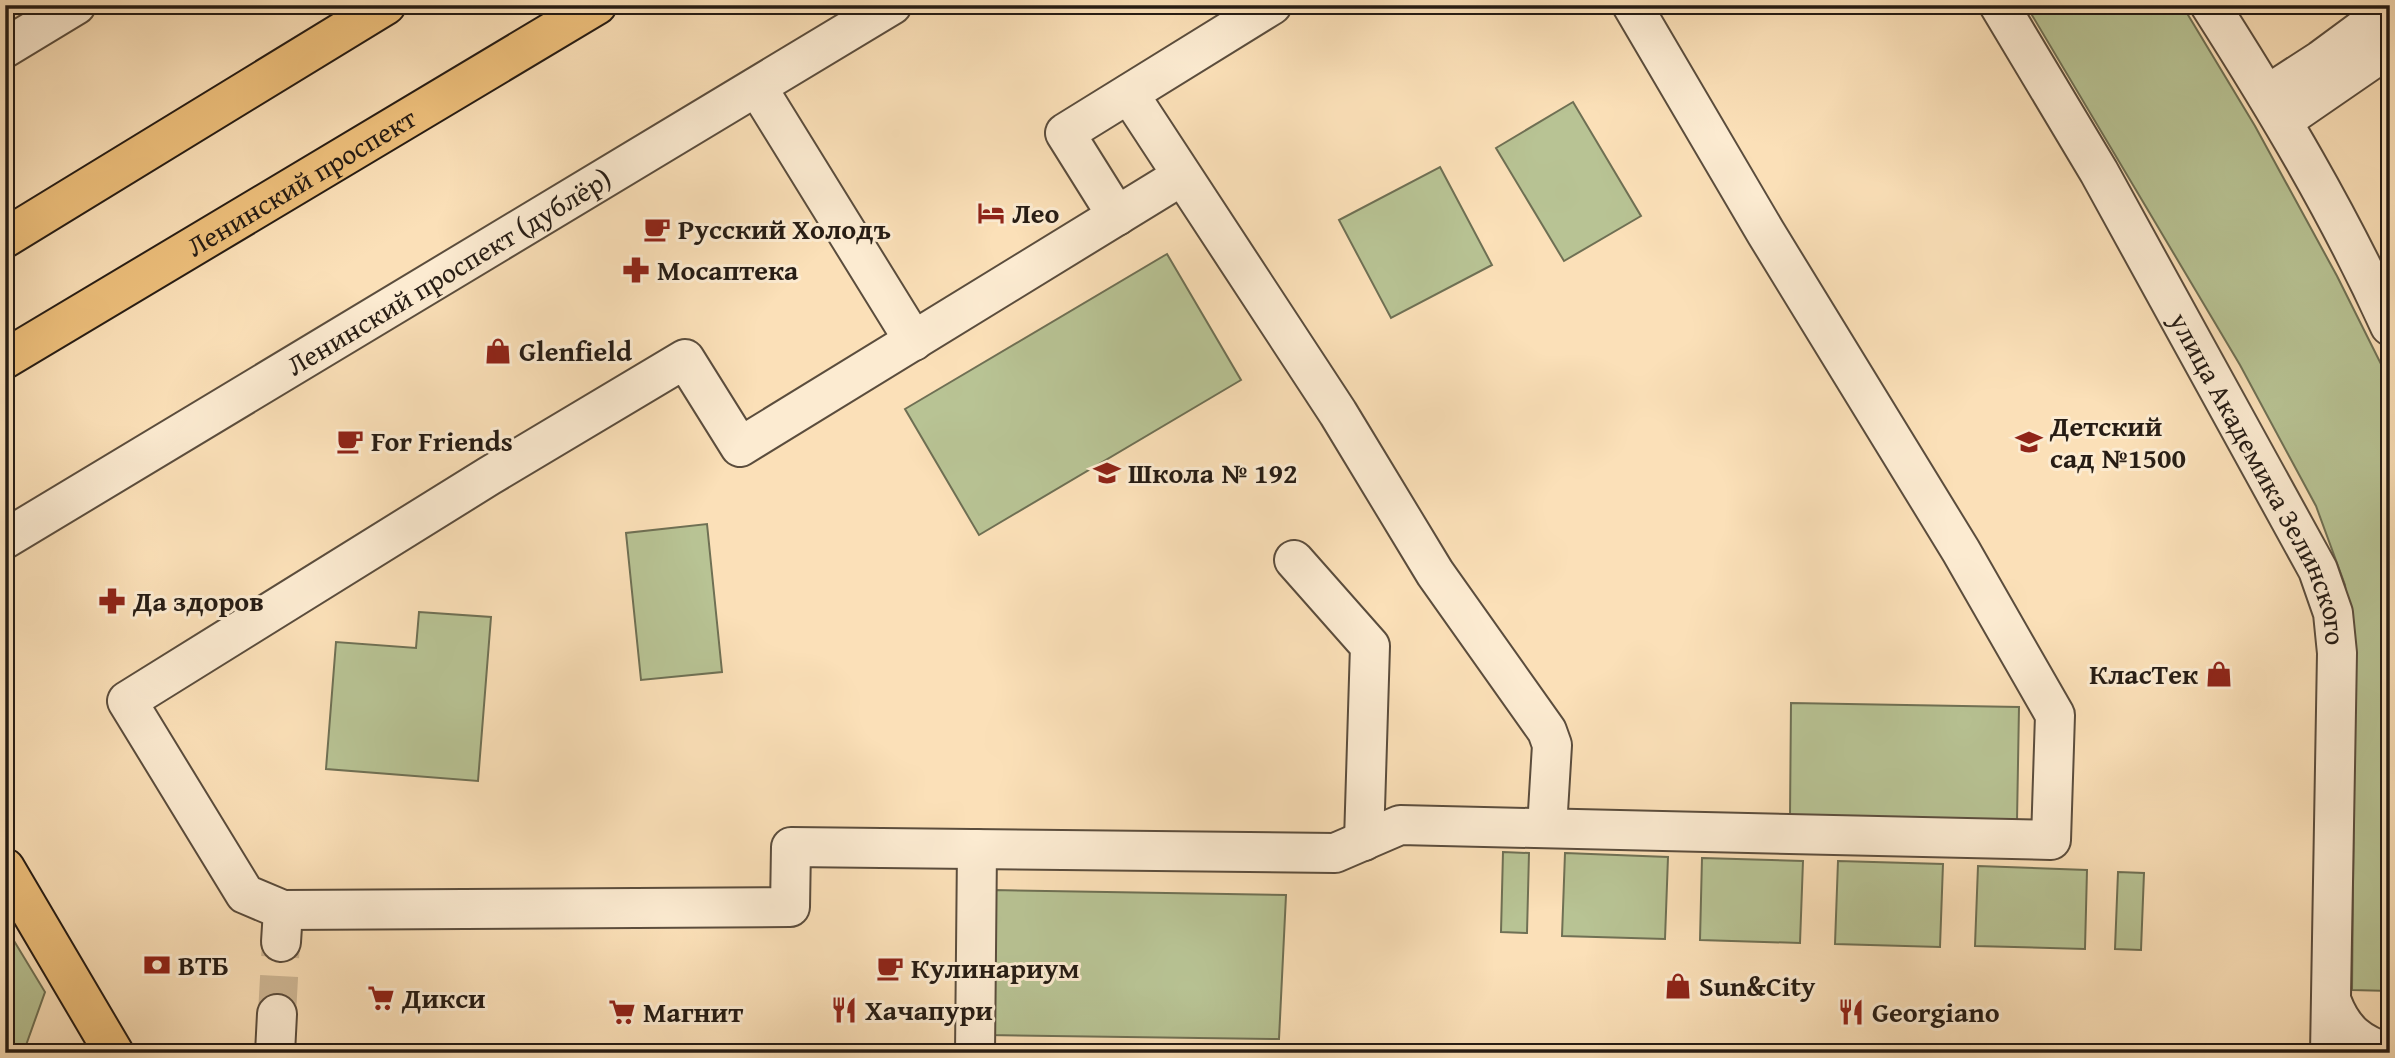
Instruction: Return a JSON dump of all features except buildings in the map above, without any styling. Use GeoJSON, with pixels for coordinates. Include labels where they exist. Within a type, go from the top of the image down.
{"type":"FeatureCollection","features":[{"type":"Feature","properties":{"kind":"main road"},"geometry":{"type":"LineString","coordinates":[[5,238],[386,5]]}},
{"type":"Feature","properties":{"kind":"main road","name":"Ленинский проспект"},"geometry":{"type":"LineString","coordinates":[[5,359],[597,5]]}},
{"type":"Feature","properties":{"kind":"main road"},"geometry":{"type":"LineString","coordinates":[[5,868],[114,1053]]}},
{"type":"Feature","properties":{"kind":"street"},"geometry":{"type":"LineString","coordinates":[[5,48],[76,5]]}},
{"type":"Feature","properties":{"kind":"street","name":"Ленинский проспект (дублёр)"},"geometry":{"type":"LineString","coordinates":[[5,538],[892,5]]}},
{"type":"Feature","properties":{"kind":"street"},"geometry":{"type":"LineString","coordinates":[[1116,216],[1065,133],[1272,5]]}},
{"type":"Feature","properties":{"kind":"street"},"geometry":{"type":"LineString","coordinates":[[1180,177],[740,447],[685,359],[477,483],[127,701],[245,894],[282,926],[790,907],[791,847],[1335,853],[1400,825],[2051,840],[2055,715],[1961,551],[1773,245],[1632,5]]}},
{"type":"Feature","properties":{"kind":"street","name":"улица Академика Зелинского"},"geometry":{"type":"LineString","coordinates":[[1999,5],[2099,172],[2318,570],[2333,613],[2337,653],[2330,1053]]}},
{"type":"Feature","properties":{"kind":"street"},"geometry":{"type":"LineString","coordinates":[[2210,5],[2275,107],[2350,240],[2390,326]]}},
{"type":"Feature","properties":{"kind":"street"},"geometry":{"type":"LineString","coordinates":[[2275,107],[2321,60],[2390,9]]}},
{"type":"Feature","properties":{"kind":"street"},"geometry":{"type":"LineString","coordinates":[[2275,107],[2390,47]]}},
{"type":"Feature","properties":{"kind":"street"},"geometry":{"type":"LineString","coordinates":[[757,87],[914,341]]}},
{"type":"Feature","properties":{"kind":"street"},"geometry":{"type":"LineString","coordinates":[[1129,94],[1180,177],[1338,413],[1435,573],[1547,731],[1552,745],[1547,828]]}},
{"type":"Feature","properties":{"kind":"street"},"geometry":{"type":"LineString","coordinates":[[1294,560],[1370,646],[1364,841]]}},
{"type":"Feature","properties":{"kind":"street"},"geometry":{"type":"LineString","coordinates":[[975,1053],[977,849]]}},
{"type":"Feature","properties":{"kind":"street","name":"улица Академика Зелинского"},"geometry":{"type":"LineString","coordinates":[[2332,1002],[2340,1022],[2353,1037],[2367,1047],[2388,1053]]}},
{"type":"Feature","properties":{"kind":"street"},"geometry":{"type":"LineString","coordinates":[[275,1053],[277,1014]]}},
{"type":"Feature","properties":{"kind":"green space"},"geometry":{"type":"Polygon","coordinates":[[[2026,5],[2182,5],[2255,126],[2337,276],[2390,382],[2390,991],[2352,990],[2355,677],[2345,585],[2316,506],[2240,365],[2026,5]]]}},
{"type":"Feature","properties":{"kind":"green space"},"geometry":{"type":"Polygon","coordinates":[[[1573,102],[1641,216],[1564,261],[1496,148],[1573,102]]]}},
{"type":"Feature","properties":{"kind":"green space"},"geometry":{"type":"Polygon","coordinates":[[[1440,167],[1492,265],[1391,318],[1339,220],[1440,167]]]}},
{"type":"Feature","properties":{"kind":"green space"},"geometry":{"type":"Polygon","coordinates":[[[1167,254],[1241,380],[979,535],[905,409],[1167,254]]]}},
{"type":"Feature","properties":{"kind":"green space"},"geometry":{"type":"Polygon","coordinates":[[[707,524],[722,672],[641,680],[626,533],[707,524]]]}},
{"type":"Feature","properties":{"kind":"green space"},"geometry":{"type":"Polygon","coordinates":[[[419,612],[491,617],[478,781],[326,769],[336,642],[416,648],[419,612]]]}},
{"type":"Feature","properties":{"kind":"green space"},"geometry":{"type":"Polygon","coordinates":[[[1791,703],[2019,707],[2017,821],[1790,816],[1791,703]]]}},
{"type":"Feature","properties":{"kind":"green space"},"geometry":{"type":"Polygon","coordinates":[[[1503,852],[1529,853],[1527,933],[1501,932],[1503,852]]]}},
{"type":"Feature","properties":{"kind":"green space"},"geometry":{"type":"Polygon","coordinates":[[[1565,853],[1668,857],[1665,939],[1562,936],[1565,853]]]}},
{"type":"Feature","properties":{"kind":"green space"},"geometry":{"type":"Polygon","coordinates":[[[1702,858],[1803,861],[1800,943],[1700,940],[1702,858]]]}},
{"type":"Feature","properties":{"kind":"green space"},"geometry":{"type":"Polygon","coordinates":[[[1838,861],[1943,864],[1940,947],[1835,944],[1838,861]]]}},
{"type":"Feature","properties":{"kind":"green space"},"geometry":{"type":"Polygon","coordinates":[[[1978,866],[2087,870],[2085,949],[1975,946],[1978,866]]]}},
{"type":"Feature","properties":{"kind":"green space"},"geometry":{"type":"Polygon","coordinates":[[[2118,872],[2144,873],[2141,950],[2115,949],[2118,872]]]}},
{"type":"Feature","properties":{"kind":"green space"},"geometry":{"type":"Polygon","coordinates":[[[993,890],[1286,895],[1279,1039],[987,1035],[993,890]]]}},
{"type":"Feature","properties":{"kind":"green space"},"geometry":{"type":"Polygon","coordinates":[[[5,926],[45,992],[25,1048],[5,1047],[5,926]]]}},
{"type":"Feature","properties":{"kind":"tunnel"},"geometry":{"type":"LineString","coordinates":[[277,1014],[281,942]]}},
{"type":"Feature","properties":{"kind":"place","name":"Лео"},"geometry":{"type":"Point","coordinates":[991,213]}},
{"type":"Feature","properties":{"kind":"place","name":"Русский Холодъ"},"geometry":{"type":"Point","coordinates":[657,229]}},
{"type":"Feature","properties":{"kind":"place","name":"Мосаптека"},"geometry":{"type":"Point","coordinates":[636,270]}},
{"type":"Feature","properties":{"kind":"place","name":"Glenfield"},"geometry":{"type":"Point","coordinates":[498,351]}},
{"type":"Feature","properties":{"kind":"place","name":"For Friends"},"geometry":{"type":"Point","coordinates":[350,441]}},
{"type":"Feature","properties":{"kind":"place","name":"Детский сад №1500"},"geometry":{"type":"Point","coordinates":[2029,442]}},
{"type":"Feature","properties":{"kind":"place","name":"Школа № 192"},"geometry":{"type":"Point","coordinates":[1107,473]}},
{"type":"Feature","properties":{"kind":"place","name":"Да здоров"},"geometry":{"type":"Point","coordinates":[112,601]}},
{"type":"Feature","properties":{"kind":"place","name":"КласТек"},"geometry":{"type":"Point","coordinates":[2219,674]}},
{"type":"Feature","properties":{"kind":"place","name":"ВТБ"},"geometry":{"type":"Point","coordinates":[157,965]}},
{"type":"Feature","properties":{"kind":"place","name":"Кулинариум"},"geometry":{"type":"Point","coordinates":[890,968]}},
{"type":"Feature","properties":{"kind":"place","name":"Sun&City"},"geometry":{"type":"Point","coordinates":[1678,986]}},
{"type":"Feature","properties":{"kind":"place","name":"Дикси"},"geometry":{"type":"Point","coordinates":[381,998]}},
{"type":"Feature","properties":{"kind":"place","name":"Хачапури"},"geometry":{"type":"Point","coordinates":[844,1010]}},
{"type":"Feature","properties":{"kind":"place","name":"Магнит"},"geometry":{"type":"Point","coordinates":[622,1012]}},
{"type":"Feature","properties":{"kind":"place","name":"Georgiano"},"geometry":{"type":"Point","coordinates":[1851,1012]}}]}
